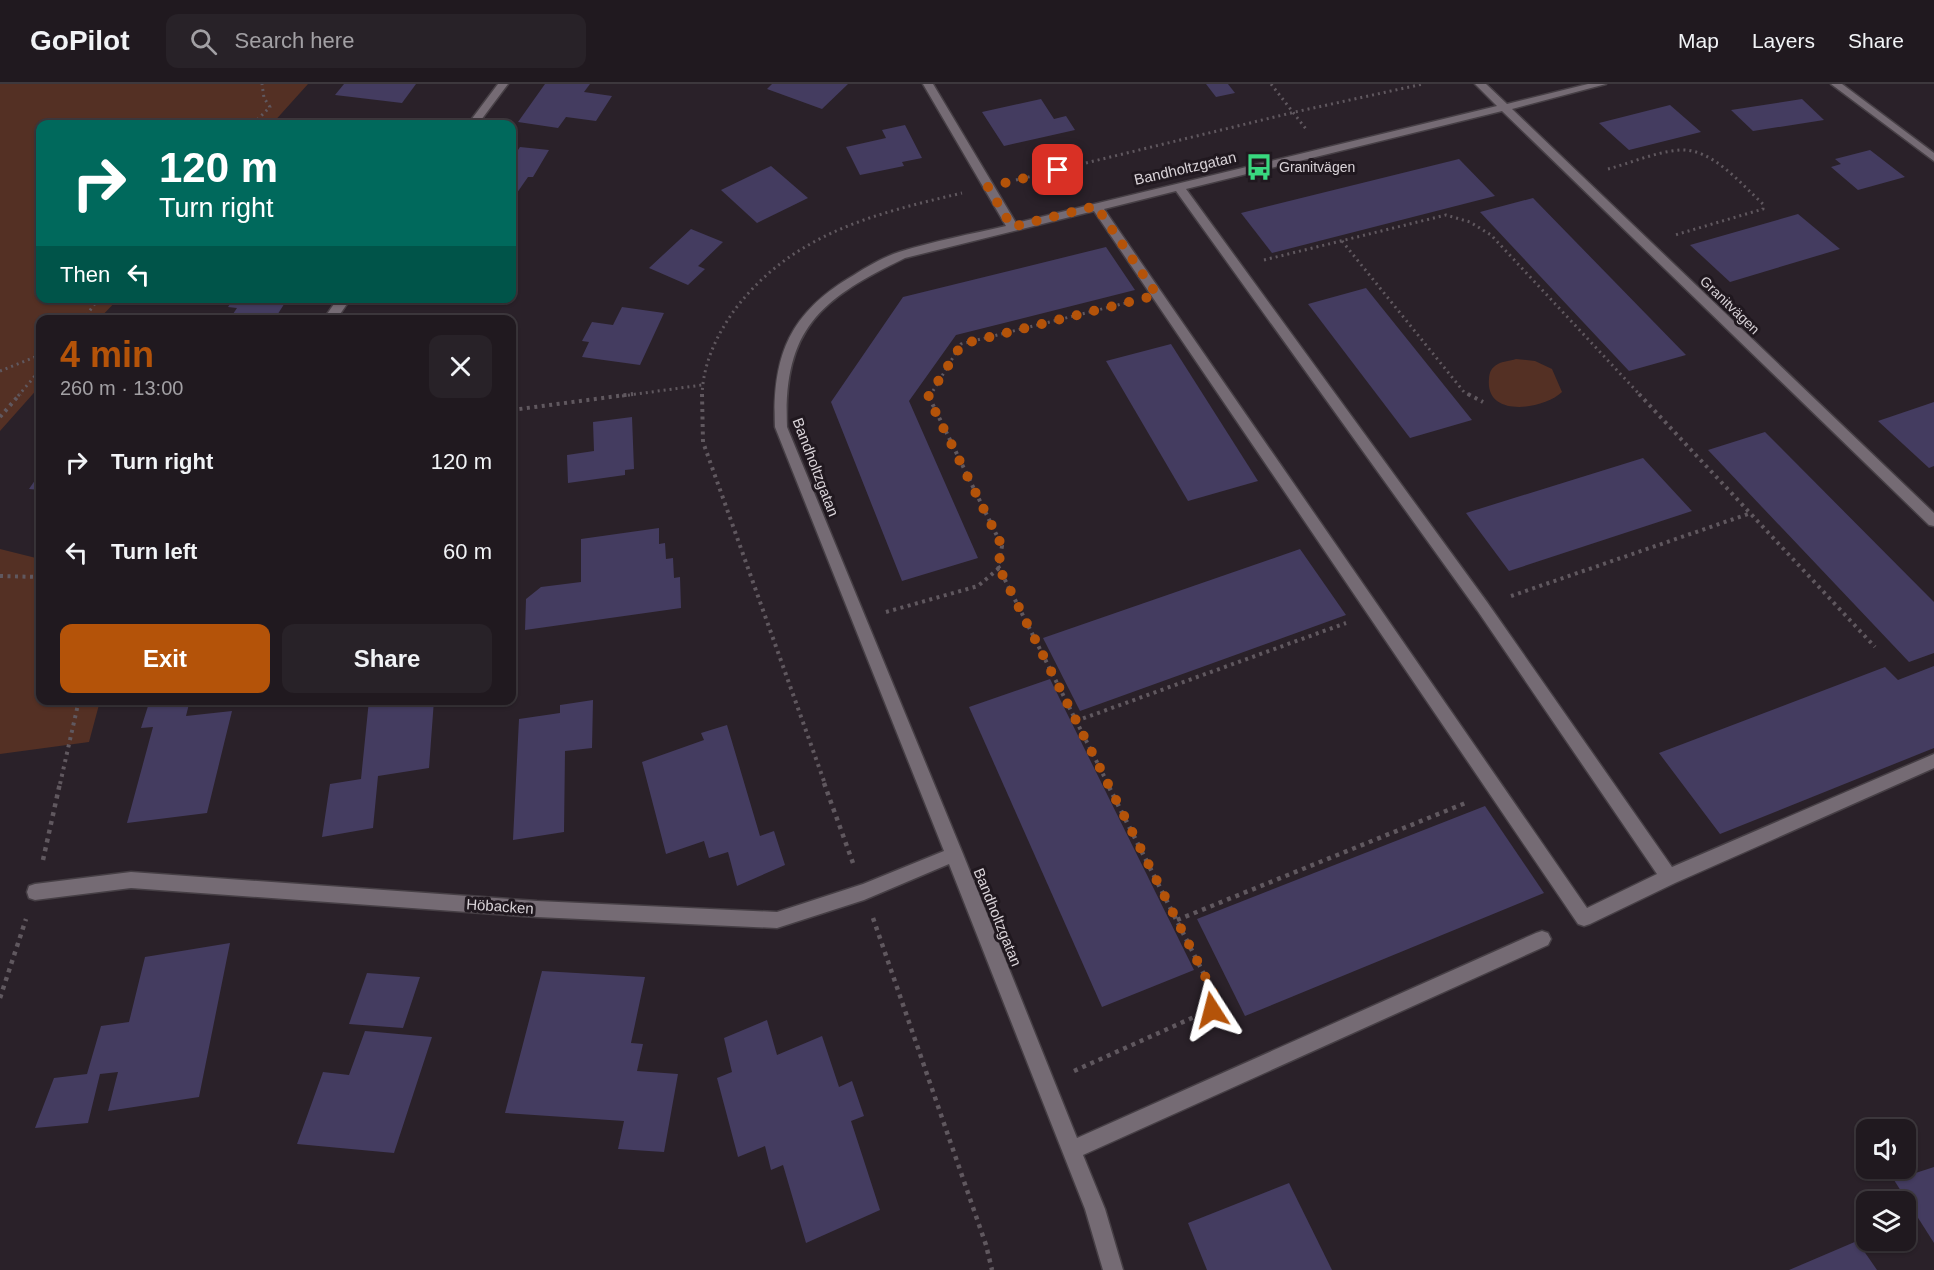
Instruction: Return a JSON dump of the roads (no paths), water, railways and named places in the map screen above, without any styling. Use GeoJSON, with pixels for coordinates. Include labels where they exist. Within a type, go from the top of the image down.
{"type":"FeatureCollection","features":[{"type":"Feature","properties":{"kind":"street"},"geometry":{"type":"LineString","coordinates":[[476,120],[503,84]]}},
{"type":"Feature","properties":{"kind":"street"},"geometry":{"type":"LineString","coordinates":[[928,84],[1012,227]]}},
{"type":"Feature","properties":{"kind":"street","name":"Granitvägen"},"geometry":{"type":"LineString","coordinates":[[1480,84],[1934,521]]}},
{"type":"Feature","properties":{"kind":"street","name":"Bandholtzgatan"},"geometry":{"type":"LineString","coordinates":[[1113,1270],[1095,1209],[1046,1083],[781,427],[778,401],[781,371],[790,346],[806,320],[839,288],[864,272],[901,255],[1601,84]]}},
{"type":"Feature","properties":{"kind":"street"},"geometry":{"type":"LineString","coordinates":[[1836,84],[1934,158]]}},
{"type":"Feature","properties":{"kind":"street"},"geometry":{"type":"LineString","coordinates":[[1178,186],[1482,606],[1669,877]]}},
{"type":"Feature","properties":{"kind":"street"},"geometry":{"type":"LineString","coordinates":[[1096,206],[1584,918],[1669,877],[1934,761]]}},
{"type":"Feature","properties":{"kind":"street","name":"Höbacken"},"geometry":{"type":"LineString","coordinates":[[35,892],[131,880],[584,912],[777,920],[864,892],[955,854]]}},
{"type":"Feature","properties":{"kind":"street"},"geometry":{"type":"LineString","coordinates":[[1072,1150],[1542,939]]}},
{"type":"Feature","properties":{"kind":"place","name":"Granitvägen"},"geometry":{"type":"Point","coordinates":[1259,167]}}]}
